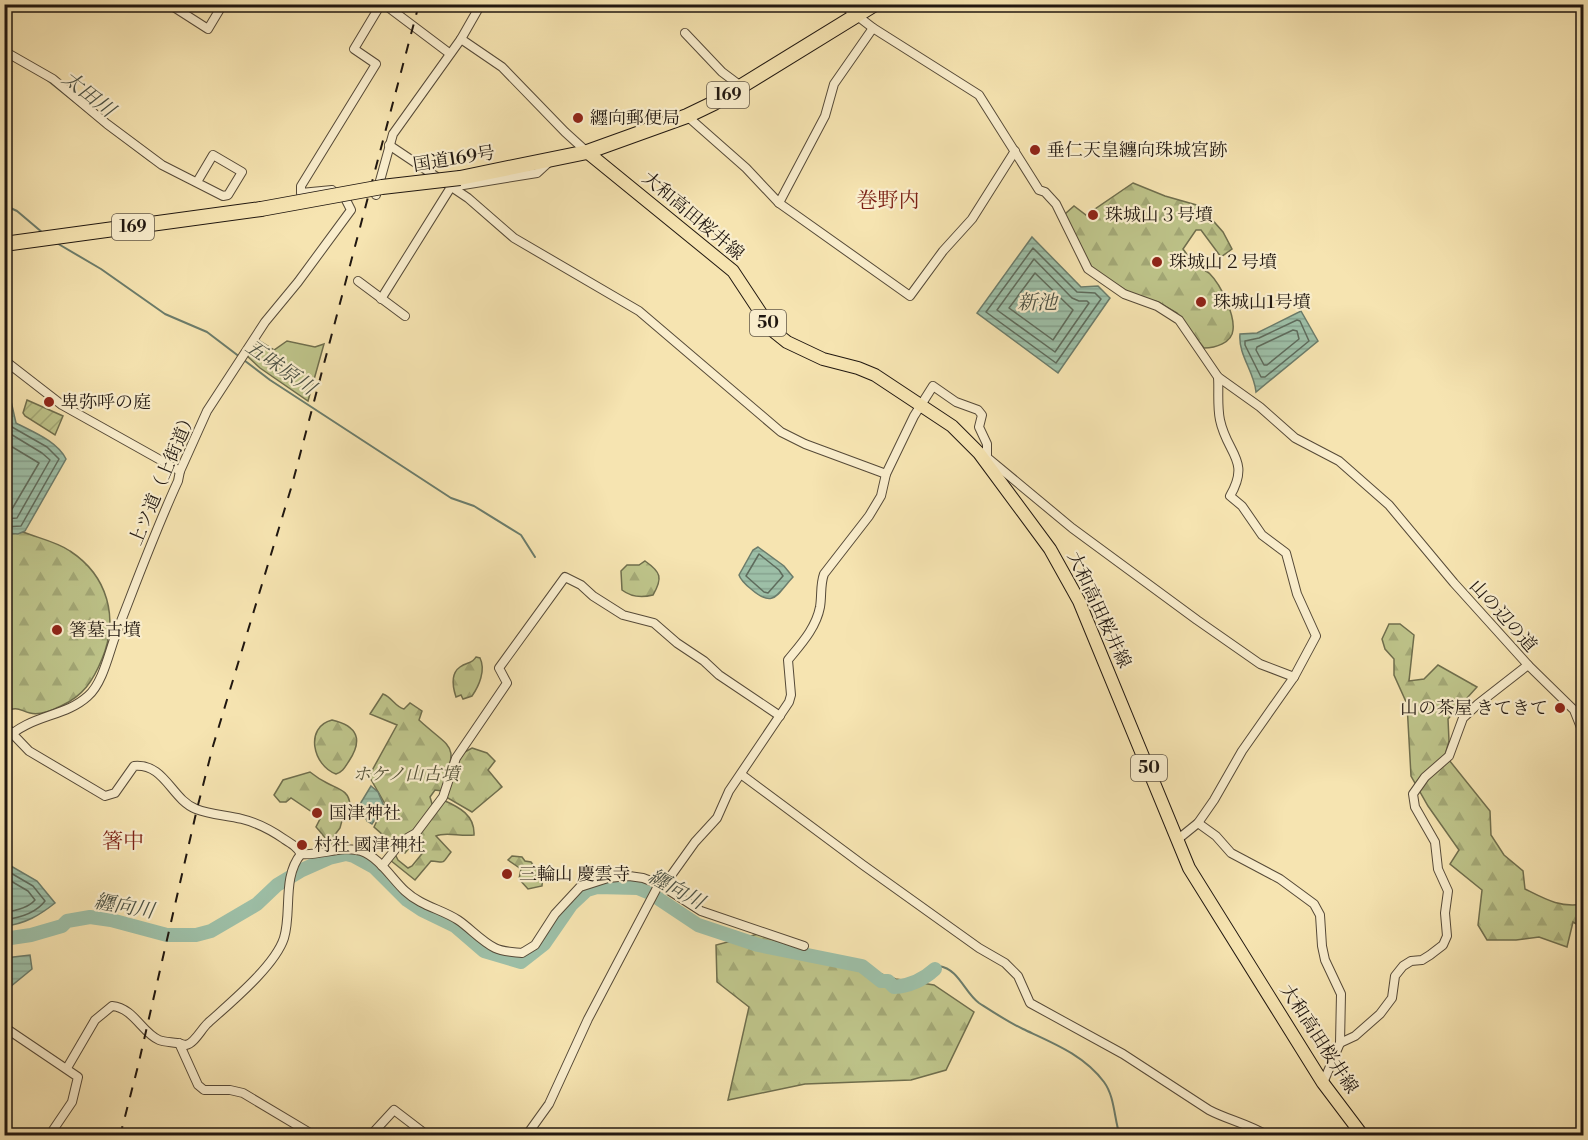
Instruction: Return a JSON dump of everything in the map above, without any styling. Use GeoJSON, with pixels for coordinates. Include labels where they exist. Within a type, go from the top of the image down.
{"type":"FeatureCollection","features":[{"type":"Feature","properties":{"kind":"highway","name":"国道169号"},"geometry":{"type":"LineString","coordinates":[[4,244],[261,209],[381,188],[456,183],[587,152],[687,116],[741,87],[875,4]]}},
{"type":"Feature","properties":{"kind":"main road","name":"大和高田桜井線"},"geometry":{"type":"LineString","coordinates":[[587,152],[733,271],[772,330],[787,342],[823,359],[875,375],[952,426],[983,455],[1050,549],[1079,601],[1190,868],[1323,1083],[1363,1136]]}},
{"type":"Feature","properties":{"kind":"street"},"geometry":{"type":"LineString","coordinates":[[169,4],[208,29],[223,4]]}},
{"type":"Feature","properties":{"kind":"street"},"geometry":{"type":"LineString","coordinates":[[383,4],[449,53]]}},
{"type":"Feature","properties":{"kind":"street","name":"上ツ道（上街道）"},"geometry":{"type":"LineString","coordinates":[[4,741],[28,723],[72,706],[89,695],[102,675],[153,537],[207,411],[265,322],[298,282],[351,210],[340,189],[301,193],[301,186],[376,64],[354,49],[383,4]]}},
{"type":"Feature","properties":{"kind":"street"},"geometry":{"type":"LineString","coordinates":[[376,195],[393,134],[460,39],[481,4]]}},
{"type":"Feature","properties":{"kind":"street"},"geometry":{"type":"LineString","coordinates":[[842,4],[873,28],[979,95],[1039,190],[1045,192],[1056,204],[1088,269],[1124,294],[1157,306],[1179,320],[1218,377],[1219,419],[1240,469],[1235,488],[1230,496],[1242,506],[1262,535],[1286,553],[1297,594],[1316,636],[1294,677],[1242,751],[1214,800],[1197,823],[1177,840]]}},
{"type":"Feature","properties":{"kind":"street"},"geometry":{"type":"LineString","coordinates":[[779,203],[825,116],[834,84],[873,28]]}},
{"type":"Feature","properties":{"kind":"street"},"geometry":{"type":"LineString","coordinates":[[685,33],[722,72],[741,87]]}},
{"type":"Feature","properties":{"kind":"street"},"geometry":{"type":"LineString","coordinates":[[460,39],[502,67],[587,152]]}},
{"type":"Feature","properties":{"kind":"street"},"geometry":{"type":"LineString","coordinates":[[4,51],[53,79],[107,124],[162,165],[223,196],[228,195],[242,172],[213,155],[197,182]]}},
{"type":"Feature","properties":{"kind":"street"},"geometry":{"type":"LineString","coordinates":[[687,116],[746,168],[779,203],[910,296],[943,251],[972,219],[1015,151]]}},
{"type":"Feature","properties":{"kind":"street"},"geometry":{"type":"LineString","coordinates":[[389,145],[456,183],[468,198],[514,238],[639,310],[781,432],[805,444],[886,474]]}},
{"type":"Feature","properties":{"kind":"street"},"geometry":{"type":"LineString","coordinates":[[381,299],[456,183]]}},
{"type":"Feature","properties":{"kind":"street"},"geometry":{"type":"LineString","coordinates":[[358,282],[405,316]]}},
{"type":"Feature","properties":{"kind":"street"},"geometry":{"type":"LineString","coordinates":[[4,360],[62,405],[180,471]]}},
{"type":"Feature","properties":{"kind":"street","name":"山の辺の道"},"geometry":{"type":"LineString","coordinates":[[1218,377],[1260,406],[1295,438],[1331,455],[1389,505],[1454,583],[1528,665],[1478,704],[1464,718],[1449,756],[1425,777],[1413,794],[1415,807],[1436,842],[1438,869],[1448,891],[1446,913],[1448,936],[1443,945],[1430,955],[1403,966],[1395,976],[1392,998],[1380,1014],[1355,1036],[1340,1043]]}},
{"type":"Feature","properties":{"kind":"street"},"geometry":{"type":"LineString","coordinates":[[526,1136],[549,1104],[588,1019],[658,886],[670,877],[694,842],[717,818],[729,791],[780,716],[791,695],[788,660],[808,635],[817,618],[820,605],[820,582],[824,573],[869,516],[881,496],[886,474],[921,404],[933,386],[956,402],[978,410],[982,415],[979,427],[987,444],[983,455],[1072,528],[1260,664],[1294,677]]}},
{"type":"Feature","properties":{"kind":"street"},"geometry":{"type":"LineString","coordinates":[[382,866],[402,842],[416,833],[443,797],[456,758],[507,684],[499,668],[565,577],[623,615],[654,623],[677,643],[705,661],[719,675],[780,716]]}},
{"type":"Feature","properties":{"kind":"street"},"geometry":{"type":"LineString","coordinates":[[1528,665],[1574,710],[1584,735]]}},
{"type":"Feature","properties":{"kind":"street"},"geometry":{"type":"LineString","coordinates":[[4,725],[29,751],[105,796],[115,793],[134,766],[143,765],[163,776],[189,805],[226,818],[243,819],[266,826],[297,848],[301,854]]}},
{"type":"Feature","properties":{"kind":"street"},"geometry":{"type":"LineString","coordinates":[[742,775],[979,948],[1005,963],[1018,976],[1030,1003],[1123,1054],[1216,1114],[1252,1126],[1268,1136]]}},
{"type":"Feature","properties":{"kind":"street"},"geometry":{"type":"LineString","coordinates":[[1197,823],[1216,836],[1230,853],[1280,879],[1314,904],[1320,915],[1322,946],[1341,994],[1340,1043],[1323,1083]]}},
{"type":"Feature","properties":{"kind":"street"},"geometry":{"type":"LineString","coordinates":[[301,854],[319,854],[335,850],[364,852],[419,902],[456,918],[495,948],[522,953],[535,945],[555,914],[580,887],[608,878],[629,876],[643,878],[701,911],[804,946]]}},
{"type":"Feature","properties":{"kind":"street"},"geometry":{"type":"LineString","coordinates":[[67,1068],[95,1020],[112,1006],[122,1007],[158,1040],[189,1044],[278,952],[284,938],[288,915],[290,881],[301,854]]}},
{"type":"Feature","properties":{"kind":"street"},"geometry":{"type":"LineString","coordinates":[[4,1027],[78,1077],[72,1102],[49,1136]]}},
{"type":"Feature","properties":{"kind":"street"},"geometry":{"type":"LineString","coordinates":[[179,1043],[198,1085],[204,1090],[230,1090],[243,1093],[315,1136]]}},
{"type":"Feature","properties":{"kind":"street"},"geometry":{"type":"LineString","coordinates":[[370,1136],[393,1110],[428,1136]]}},
{"type":"Feature","properties":{"kind":"green space"},"geometry":{"type":"Polygon","coordinates":[[[1133,183],[1165,196],[1200,206],[1223,232],[1232,249],[1221,257],[1201,230],[1196,230],[1183,249],[1198,267],[1214,279],[1226,300],[1232,316],[1233,330],[1230,338],[1222,344],[1204,348],[1177,313],[1158,302],[1133,295],[1094,270],[1084,256],[1065,214],[1074,206],[1086,215],[1133,183]]]}},
{"type":"Feature","properties":{"kind":"green space"},"geometry":{"type":"Polygon","coordinates":[[[258,340],[274,350],[287,341],[315,347],[324,344],[308,401],[260,368],[247,356],[258,340]]]}},
{"type":"Feature","properties":{"kind":"green space"},"geometry":{"type":"Polygon","coordinates":[[[27,400],[63,416],[55,435],[25,416],[23,413],[27,400]]]}},
{"type":"Feature","properties":{"kind":"green space","name":"箸墓古墳"},"geometry":{"type":"Polygon","coordinates":[[[23,532],[59,545],[83,561],[101,585],[107,599],[109,613],[110,628],[107,644],[91,681],[69,702],[38,714],[16,709],[5,711],[5,535],[23,532]]]}},
{"type":"Feature","properties":{"kind":"green space"},"geometry":{"type":"Polygon","coordinates":[[[645,561],[659,576],[653,595],[636,596],[622,590],[621,571],[627,565],[639,565],[645,561]]]}},
{"type":"Feature","properties":{"kind":"green space"},"geometry":{"type":"Polygon","coordinates":[[[1389,624],[1400,624],[1414,635],[1409,681],[1424,679],[1438,665],[1477,687],[1448,719],[1449,741],[1445,755],[1490,811],[1491,835],[1504,855],[1523,871],[1525,889],[1560,904],[1583,904],[1583,928],[1573,922],[1567,947],[1539,937],[1487,940],[1478,925],[1482,890],[1450,864],[1459,850],[1428,806],[1411,776],[1407,704],[1394,675],[1394,659],[1385,649],[1382,639],[1389,624]]]}},
{"type":"Feature","properties":{"kind":"green space"},"geometry":{"type":"Polygon","coordinates":[[[476,657],[480,658],[482,663],[481,678],[477,688],[472,696],[463,699],[461,695],[456,697],[453,685],[455,673],[476,657]]]}},
{"type":"Feature","properties":{"kind":"green space","name":"ホケノ山古墳"},"geometry":{"type":"Polygon","coordinates":[[[383,694],[401,708],[404,709],[410,703],[422,711],[419,720],[446,743],[450,749],[450,763],[442,791],[435,790],[430,797],[433,807],[443,800],[455,806],[469,817],[474,828],[474,835],[436,836],[451,852],[443,862],[431,861],[415,880],[390,860],[395,854],[398,860],[408,868],[425,850],[415,841],[405,853],[400,849],[411,833],[391,842],[374,827],[385,804],[369,776],[397,725],[370,714],[383,694]]]}},
{"type":"Feature","properties":{"kind":"green space"},"geometry":{"type":"Polygon","coordinates":[[[332,720],[348,726],[356,735],[357,740],[349,761],[342,771],[336,774],[322,763],[315,747],[318,730],[323,724],[332,720]]]}},
{"type":"Feature","properties":{"kind":"green space"},"geometry":{"type":"Polygon","coordinates":[[[472,748],[487,753],[495,761],[488,770],[502,787],[472,812],[446,797],[461,754],[472,748]]]}},
{"type":"Feature","properties":{"kind":"green space"},"geometry":{"type":"Polygon","coordinates":[[[310,772],[348,796],[350,805],[334,836],[338,847],[333,847],[316,827],[323,813],[315,808],[312,812],[291,798],[286,802],[280,802],[274,795],[283,780],[310,772]]]}},
{"type":"Feature","properties":{"kind":"green space"},"geometry":{"type":"Polygon","coordinates":[[[512,856],[522,857],[525,861],[531,862],[537,870],[543,872],[542,886],[528,889],[519,879],[521,869],[508,860],[512,856]]]}},
{"type":"Feature","properties":{"kind":"green space"},"geometry":{"type":"Polygon","coordinates":[[[758,934],[802,951],[832,957],[896,979],[934,985],[974,1012],[946,1070],[911,1080],[805,1084],[728,1100],[749,1007],[717,982],[716,945],[758,934]]]}},
{"type":"Feature","properties":{"kind":"water","name":"新池"},"geometry":{"type":"Polygon","coordinates":[[[1032,237],[1081,287],[1098,286],[1110,298],[1058,373],[977,313],[1032,237]]]}},
{"type":"Feature","properties":{"kind":"water"},"geometry":{"type":"Polygon","coordinates":[[[1301,311],[1318,341],[1256,392],[1241,349],[1240,334],[1257,333],[1301,311]]]}},
{"type":"Feature","properties":{"kind":"water"},"geometry":{"type":"Polygon","coordinates":[[[4,401],[11,401],[16,423],[51,442],[66,459],[25,531],[18,534],[5,533],[4,401]]]}},
{"type":"Feature","properties":{"kind":"water"},"geometry":{"type":"Polygon","coordinates":[[[758,547],[784,566],[793,577],[775,597],[765,598],[759,595],[744,583],[739,575],[753,550],[758,547]]]}},
{"type":"Feature","properties":{"kind":"water"},"geometry":{"type":"Polygon","coordinates":[[[371,786],[378,792],[384,806],[372,824],[367,821],[360,804],[371,786]]]}},
{"type":"Feature","properties":{"kind":"water"},"geometry":{"type":"Polygon","coordinates":[[[4,862],[37,881],[55,903],[32,918],[5,926],[4,862]]]}},
{"type":"Feature","properties":{"kind":"water"},"geometry":{"type":"Polygon","coordinates":[[[30,955],[32,969],[10,987],[5,987],[5,958],[30,955]]]}},
{"type":"Feature","properties":{"kind":"waterway","name":"太田川"},"geometry":{"type":"LineString","coordinates":[[46,79],[91,115]]}},
{"type":"Feature","properties":{"kind":"waterway","name":"太田川"},"geometry":{"type":"LineString","coordinates":[[133,148],[150,161]]}},
{"type":"Feature","properties":{"kind":"waterway","name":"五味原川"},"geometry":{"type":"LineString","coordinates":[[4,205],[17,211],[43,233]]}},
{"type":"Feature","properties":{"kind":"waterway","name":"五味原川"},"geometry":{"type":"LineString","coordinates":[[55,242],[101,269],[165,314],[207,332],[270,380],[451,498],[474,506],[521,535],[535,557]]}},
{"type":"Feature","properties":{"kind":"waterway","name":"纒向川"},"geometry":{"type":"LineString","coordinates":[[169,935],[196,935],[211,931],[257,904],[277,885],[302,870],[329,858],[346,854],[374,867],[407,900],[455,926],[484,951],[521,962],[544,944],[571,905],[587,890],[597,887],[638,888],[650,893],[698,925],[758,945],[862,966],[881,981],[888,981],[894,987],[916,982],[935,969]]}},
{"type":"Feature","properties":{"kind":"waterway","name":"纒向川"},"geometry":{"type":"LineString","coordinates":[[4,939],[31,935],[62,926],[67,921],[90,917],[111,920],[167,935]]}},
{"type":"Feature","properties":{"kind":"waterway","name":"纒向川"},"geometry":{"type":"LineString","coordinates":[[935,969],[939,966],[946,968],[979,1003],[1087,1064],[1108,1088],[1120,1136]]}},
{"type":"Feature","properties":{"kind":"railway"},"geometry":{"type":"LineString","coordinates":[[120,1136],[213,746],[292,485],[419,4]]}},
{"type":"Feature","properties":{"kind":"place","name":"纒向郵便局"},"geometry":{"type":"Point","coordinates":[578,118]}},
{"type":"Feature","properties":{"kind":"place","name":"垂仁天皇纏向珠城宮跡"},"geometry":{"type":"Point","coordinates":[1035,150]}},
{"type":"Feature","properties":{"kind":"place","name":"珠城山３号墳"},"geometry":{"type":"Point","coordinates":[1093,215]}},
{"type":"Feature","properties":{"kind":"place","name":"珠城山２号墳"},"geometry":{"type":"Point","coordinates":[1157,262]}},
{"type":"Feature","properties":{"kind":"place","name":"珠城山1号墳"},"geometry":{"type":"Point","coordinates":[1201,302]}},
{"type":"Feature","properties":{"kind":"place","name":"卑弥呼の庭"},"geometry":{"type":"Point","coordinates":[49,402]}},
{"type":"Feature","properties":{"kind":"place","name":"箸墓古墳"},"geometry":{"type":"Point","coordinates":[57,630]}},
{"type":"Feature","properties":{"kind":"place","name":"山の茶屋 きてきて"},"geometry":{"type":"Point","coordinates":[1560,708]}},
{"type":"Feature","properties":{"kind":"place","name":"国津神社"},"geometry":{"type":"Point","coordinates":[317,813]}},
{"type":"Feature","properties":{"kind":"place","name":"村社 國津神社"},"geometry":{"type":"Point","coordinates":[302,845]}},
{"type":"Feature","properties":{"kind":"place","name":"三輪山 慶雲寺"},"geometry":{"type":"Point","coordinates":[507,874]}},
{"type":"Feature","properties":{"kind":"district","name":"巻野内"},"geometry":{"type":"Point","coordinates":[888,201]}},
{"type":"Feature","properties":{"kind":"district","name":"箸中"},"geometry":{"type":"Point","coordinates":[123,842]}}]}
